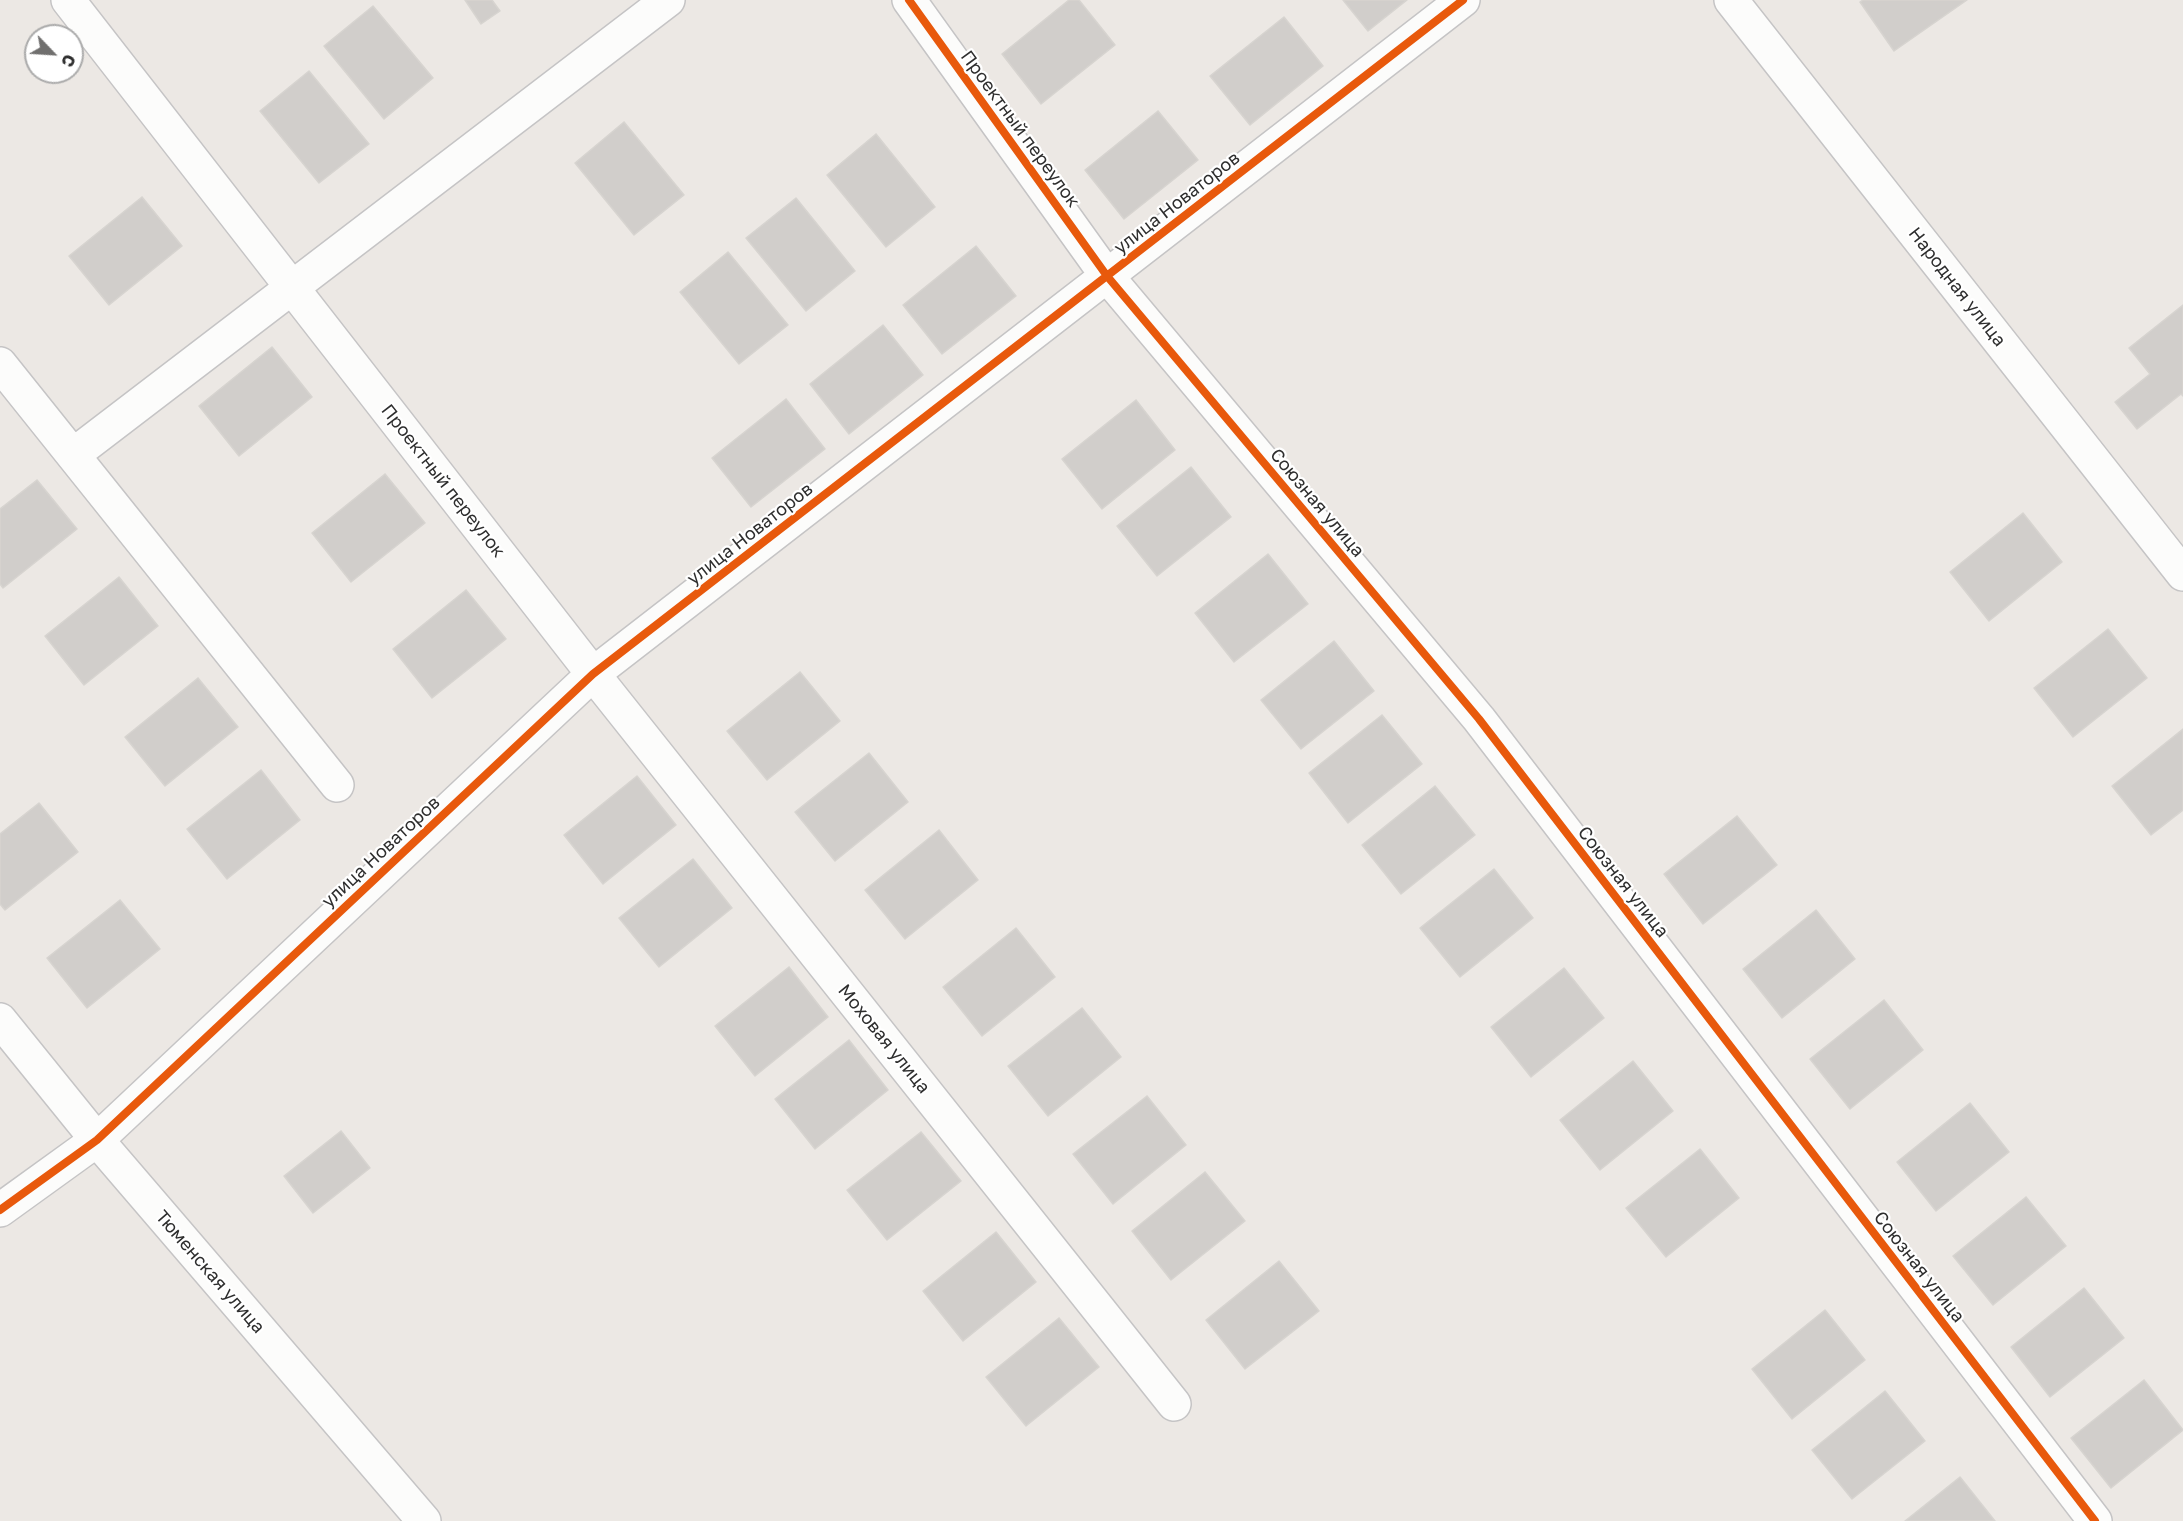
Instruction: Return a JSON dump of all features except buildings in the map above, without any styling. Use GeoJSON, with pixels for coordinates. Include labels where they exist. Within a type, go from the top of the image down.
{"type":"FeatureCollection","features":[{"type":"Feature","properties":{"kind":"street","name":"Проектный переулок"},"geometry":{"type":"LineString","coordinates":[[68,0],[593,674]]}},
{"type":"Feature","properties":{"kind":"street"},"geometry":{"type":"LineString","coordinates":[[74,455],[669,0]]}},
{"type":"Feature","properties":{"kind":"street","name":"Проектный переулок"},"geometry":{"type":"LineString","coordinates":[[909,0],[1107,276]]}},
{"type":"Feature","properties":{"kind":"street","name":"улица Новаторов"},"geometry":{"type":"LineString","coordinates":[[0,1210],[97,1140],[593,674],[1463,0]]}},
{"type":"Feature","properties":{"kind":"street","name":"Народная улица"},"geometry":{"type":"LineString","coordinates":[[1731,0],[2183,574]]}},
{"type":"Feature","properties":{"kind":"street","name":"Союзная улица"},"geometry":{"type":"LineString","coordinates":[[1107,276],[1479,719],[2095,1521]]}},
{"type":"Feature","properties":{"kind":"street"},"geometry":{"type":"LineString","coordinates":[[0,364],[337,785]]}},
{"type":"Feature","properties":{"kind":"street","name":"Моховая улица"},"geometry":{"type":"LineString","coordinates":[[593,674],[1174,1404]]}},
{"type":"Feature","properties":{"kind":"street","name":"Тюменская улица"},"geometry":{"type":"LineString","coordinates":[[0,1020],[97,1140],[424,1521]]}},
{"type":"Feature","properties":{"kind":"cycle path"},"geometry":{"type":"LineString","coordinates":[[909,0],[1107,276],[1479,719],[2095,1521]]}},
{"type":"Feature","properties":{"kind":"cycle path"},"geometry":{"type":"LineString","coordinates":[[0,1210],[97,1140],[593,674],[1463,0]]}}]}
